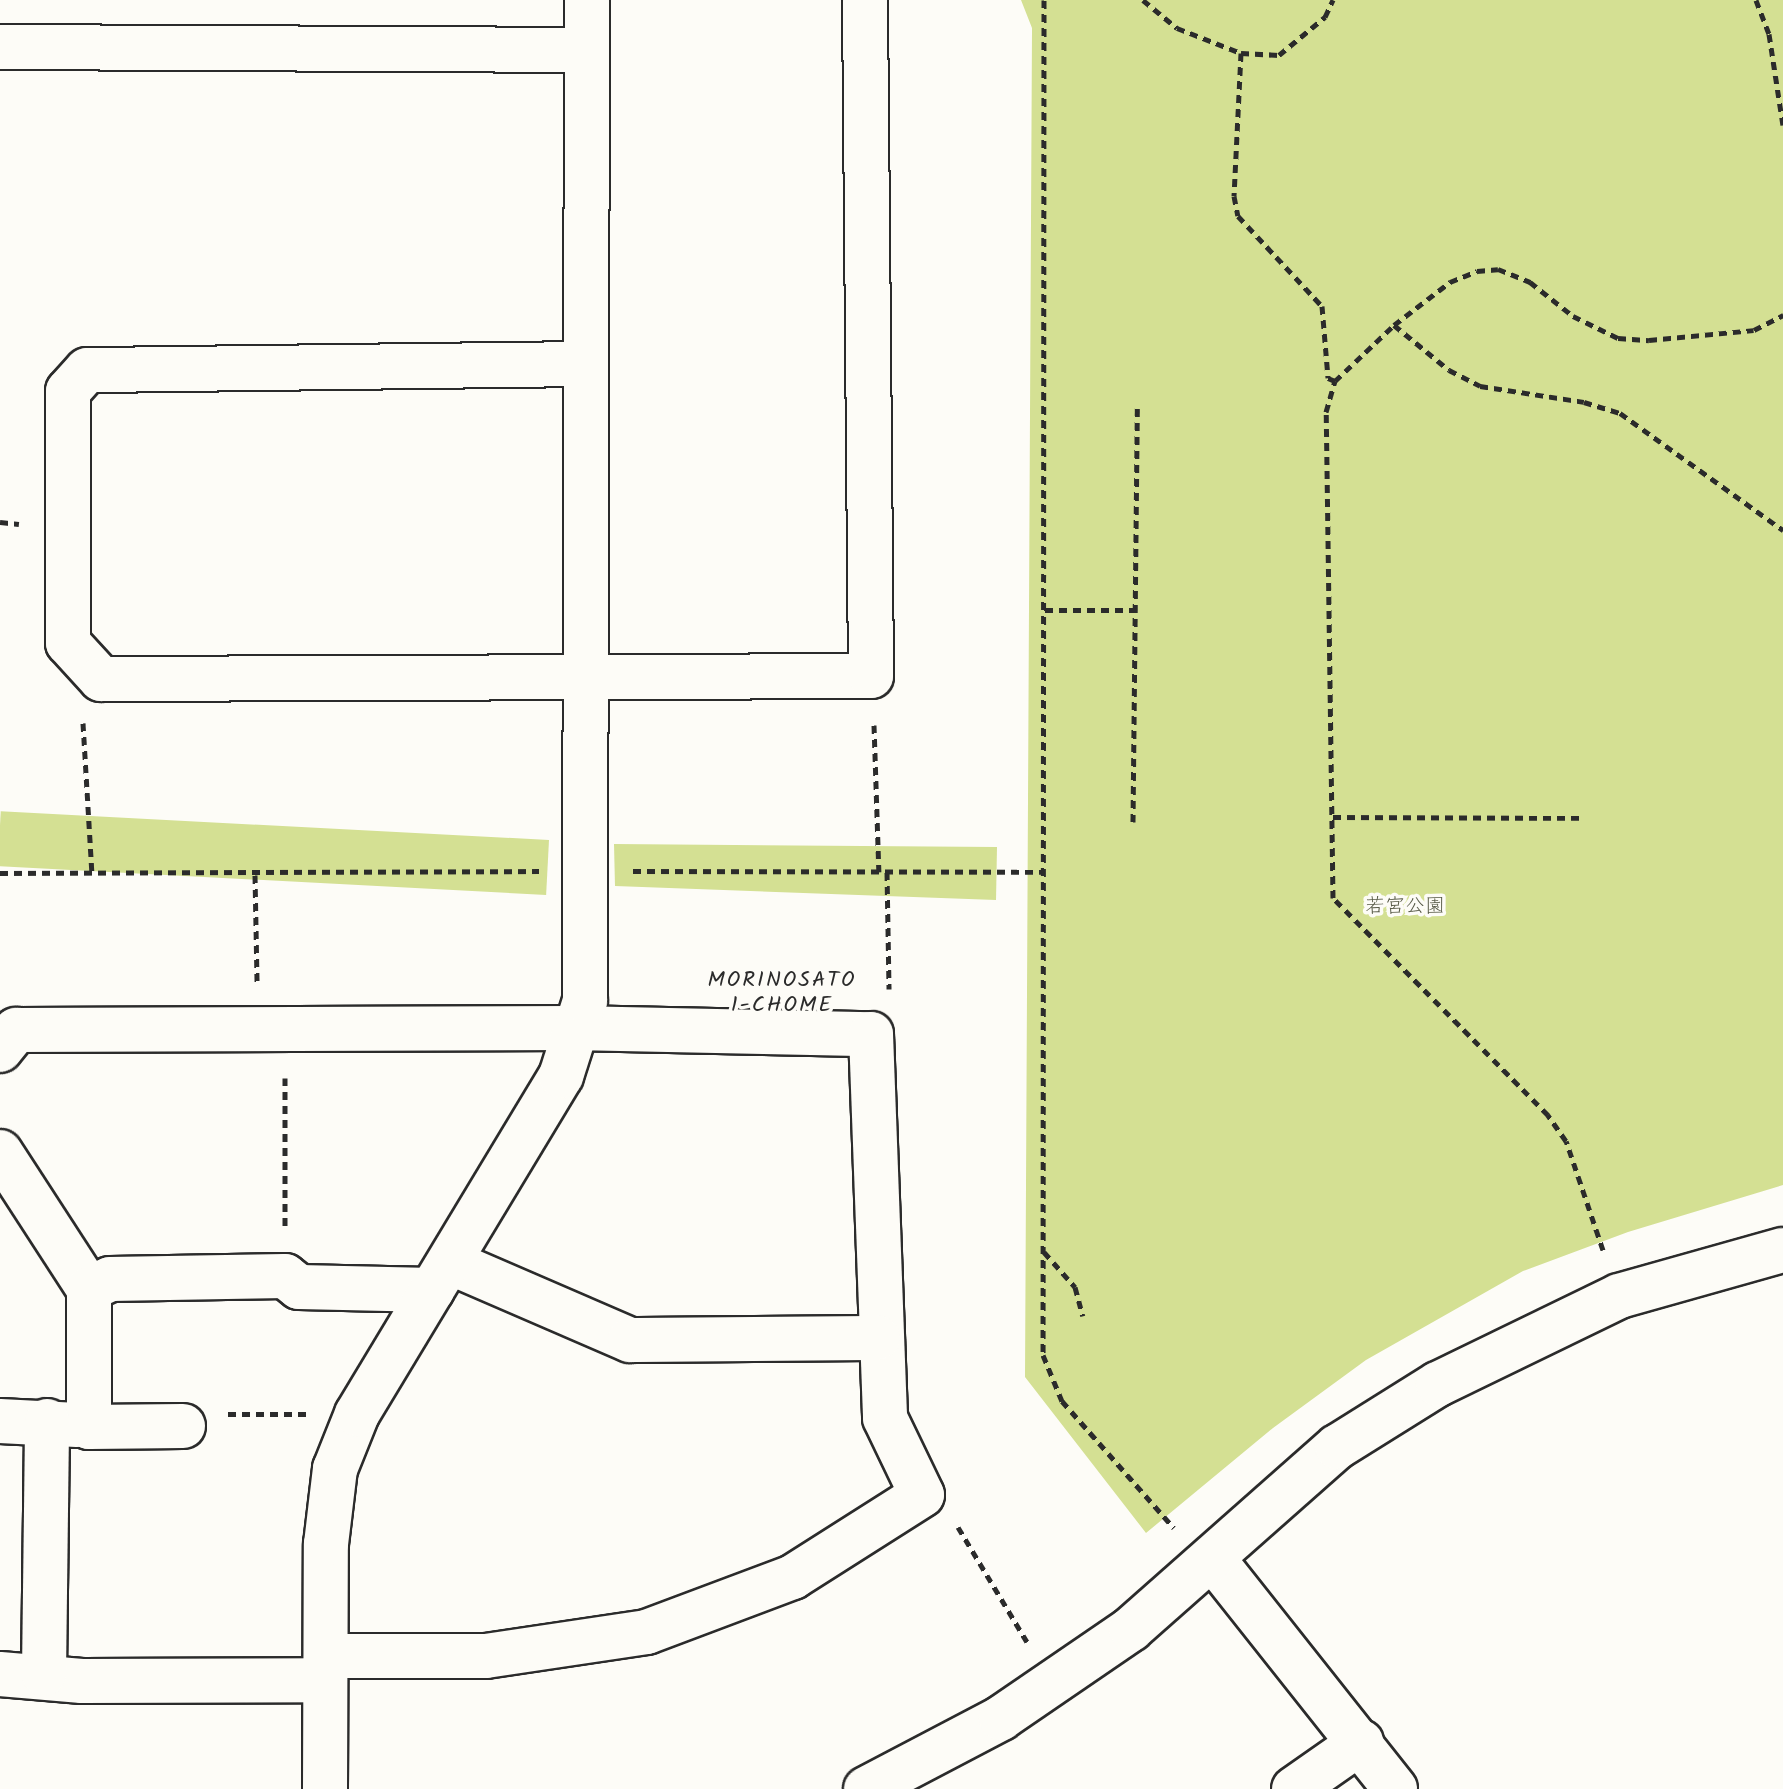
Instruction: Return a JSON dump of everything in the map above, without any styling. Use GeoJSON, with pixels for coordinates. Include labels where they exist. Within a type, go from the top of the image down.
{"type":"FeatureCollection","features":[{"type":"Feature","properties":{"kind":"street"},"geometry":{"type":"LineString","coordinates":[[325,1789],[326,1544],[335,1469],[357,1414],[561,1076],[573,1028],[585,1001],[589,678],[583,50],[587,0]]}},
{"type":"Feature","properties":{"kind":"street"},"geometry":{"type":"LineString","coordinates":[[586,364],[87,370],[68,391],[68,643],[84,666],[101,679],[871,676],[865,0]]}},
{"type":"Feature","properties":{"kind":"street"},"geometry":{"type":"LineString","coordinates":[[0,47],[583,50]]}},
{"type":"Feature","properties":{"kind":"street"},"geometry":{"type":"LineString","coordinates":[[0,1050],[16,1030],[573,1028],[871,1034],[878,1338],[885,1418],[922,1495],[793,1577],[647,1632],[486,1656],[326,1668],[82,1681],[44,1674],[0,1674]]}},
{"type":"Feature","properties":{"kind":"street"},"geometry":{"type":"LineString","coordinates":[[0,1152],[89,1289],[89,1427]]}},
{"type":"Feature","properties":{"kind":"street"},"geometry":{"type":"LineString","coordinates":[[866,1789],[1001,1718],[1131,1629],[1337,1447],[1383,1416],[1493,1355],[1619,1296],[1783,1250]]}},
{"type":"Feature","properties":{"kind":"street"},"geometry":{"type":"LineString","coordinates":[[89,1289],[110,1279],[285,1276],[299,1287],[442,1276],[630,1340],[878,1338]]}},
{"type":"Feature","properties":{"kind":"street"},"geometry":{"type":"LineString","coordinates":[[0,1421],[47,1421],[89,1427],[183,1426]]}},
{"type":"Feature","properties":{"kind":"street"},"geometry":{"type":"LineString","coordinates":[[44,1674],[47,1421]]}},
{"type":"Feature","properties":{"kind":"street"},"geometry":{"type":"LineString","coordinates":[[1213,1559],[1361,1742],[1395,1789]]}},
{"type":"Feature","properties":{"kind":"street"},"geometry":{"type":"LineString","coordinates":[[1294,1789],[1361,1742]]}},
{"type":"Feature","properties":{"kind":"path"},"geometry":{"type":"LineString","coordinates":[[1044,0],[1043,1355],[1062,1401],[1156,1513],[1213,1559]]}},
{"type":"Feature","properties":{"kind":"path"},"geometry":{"type":"LineString","coordinates":[[1143,0],[1177,28],[1241,53],[1279,55],[1325,17],[1333,0]]}},
{"type":"Feature","properties":{"kind":"path"},"geometry":{"type":"LineString","coordinates":[[1756,0],[1769,34],[1783,125]]}},
{"type":"Feature","properties":{"kind":"path"},"geometry":{"type":"LineString","coordinates":[[1241,53],[1234,196],[1238,216],[1322,306],[1328,378],[1335,381]]}},
{"type":"Feature","properties":{"kind":"path"},"geometry":{"type":"LineString","coordinates":[[1619,1296],[1566,1141],[1548,1115],[1333,898],[1326,412],[1335,381],[1394,325],[1450,282],[1477,271],[1498,269],[1530,282],[1573,316],[1618,338],[1649,340],[1754,330],[1783,315]]}},
{"type":"Feature","properties":{"kind":"path"},"geometry":{"type":"LineString","coordinates":[[1394,325],[1449,370],[1480,386],[1584,402],[1620,413],[1783,530]]}},
{"type":"Feature","properties":{"kind":"path"},"geometry":{"type":"LineString","coordinates":[[1133,822],[1137,408]]}},
{"type":"Feature","properties":{"kind":"path"},"geometry":{"type":"LineString","coordinates":[[1045,610],[1137,610]]}},
{"type":"Feature","properties":{"kind":"path"},"geometry":{"type":"LineString","coordinates":[[84,666],[83,770],[90,773],[92,874]]}},
{"type":"Feature","properties":{"kind":"path"},"geometry":{"type":"LineString","coordinates":[[871,676],[879,872]]}},
{"type":"Feature","properties":{"kind":"path"},"geometry":{"type":"LineString","coordinates":[[1333,817],[1583,818]]}},
{"type":"Feature","properties":{"kind":"path"},"geometry":{"type":"LineString","coordinates":[[0,873],[255,875],[585,870],[1043,872]]}},
{"type":"Feature","properties":{"kind":"path"},"geometry":{"type":"LineString","coordinates":[[871,1034],[889,995],[887,872]]}},
{"type":"Feature","properties":{"kind":"path"},"geometry":{"type":"LineString","coordinates":[[255,875],[271,1029],[285,1276]]}},
{"type":"Feature","properties":{"kind":"path"},"geometry":{"type":"LineString","coordinates":[[1043,1251],[1075,1287],[1083,1316]]}},
{"type":"Feature","properties":{"kind":"path"},"geometry":{"type":"LineString","coordinates":[[183,1426],[188,1414],[357,1414]]}},
{"type":"Feature","properties":{"kind":"path"},"geometry":{"type":"LineString","coordinates":[[922,1495],[951,1515],[1029,1645]]}},
{"type":"Feature","properties":{"kind":"green space","name":"若宮公園"},"geometry":{"type":"Polygon","coordinates":[[[1021,0],[1783,0],[1783,1185],[1628,1232],[1523,1271],[1366,1360],[1273,1428],[1146,1533],[1025,1377],[1032,28],[1021,0]]]}},
{"type":"Feature","properties":{"kind":"green space"},"geometry":{"type":"Polygon","coordinates":[[[1,811],[549,840],[546,895],[0,866],[1,811]]]}},
{"type":"Feature","properties":{"kind":"green space"},"geometry":{"type":"Polygon","coordinates":[[[614,844],[997,847],[996,900],[615,886],[614,844]]]}},
{"type":"Feature","properties":{"kind":"district","name":"MORINOSATO 1-CHOME"},"geometry":{"type":"Point","coordinates":[782,992]}}]}
